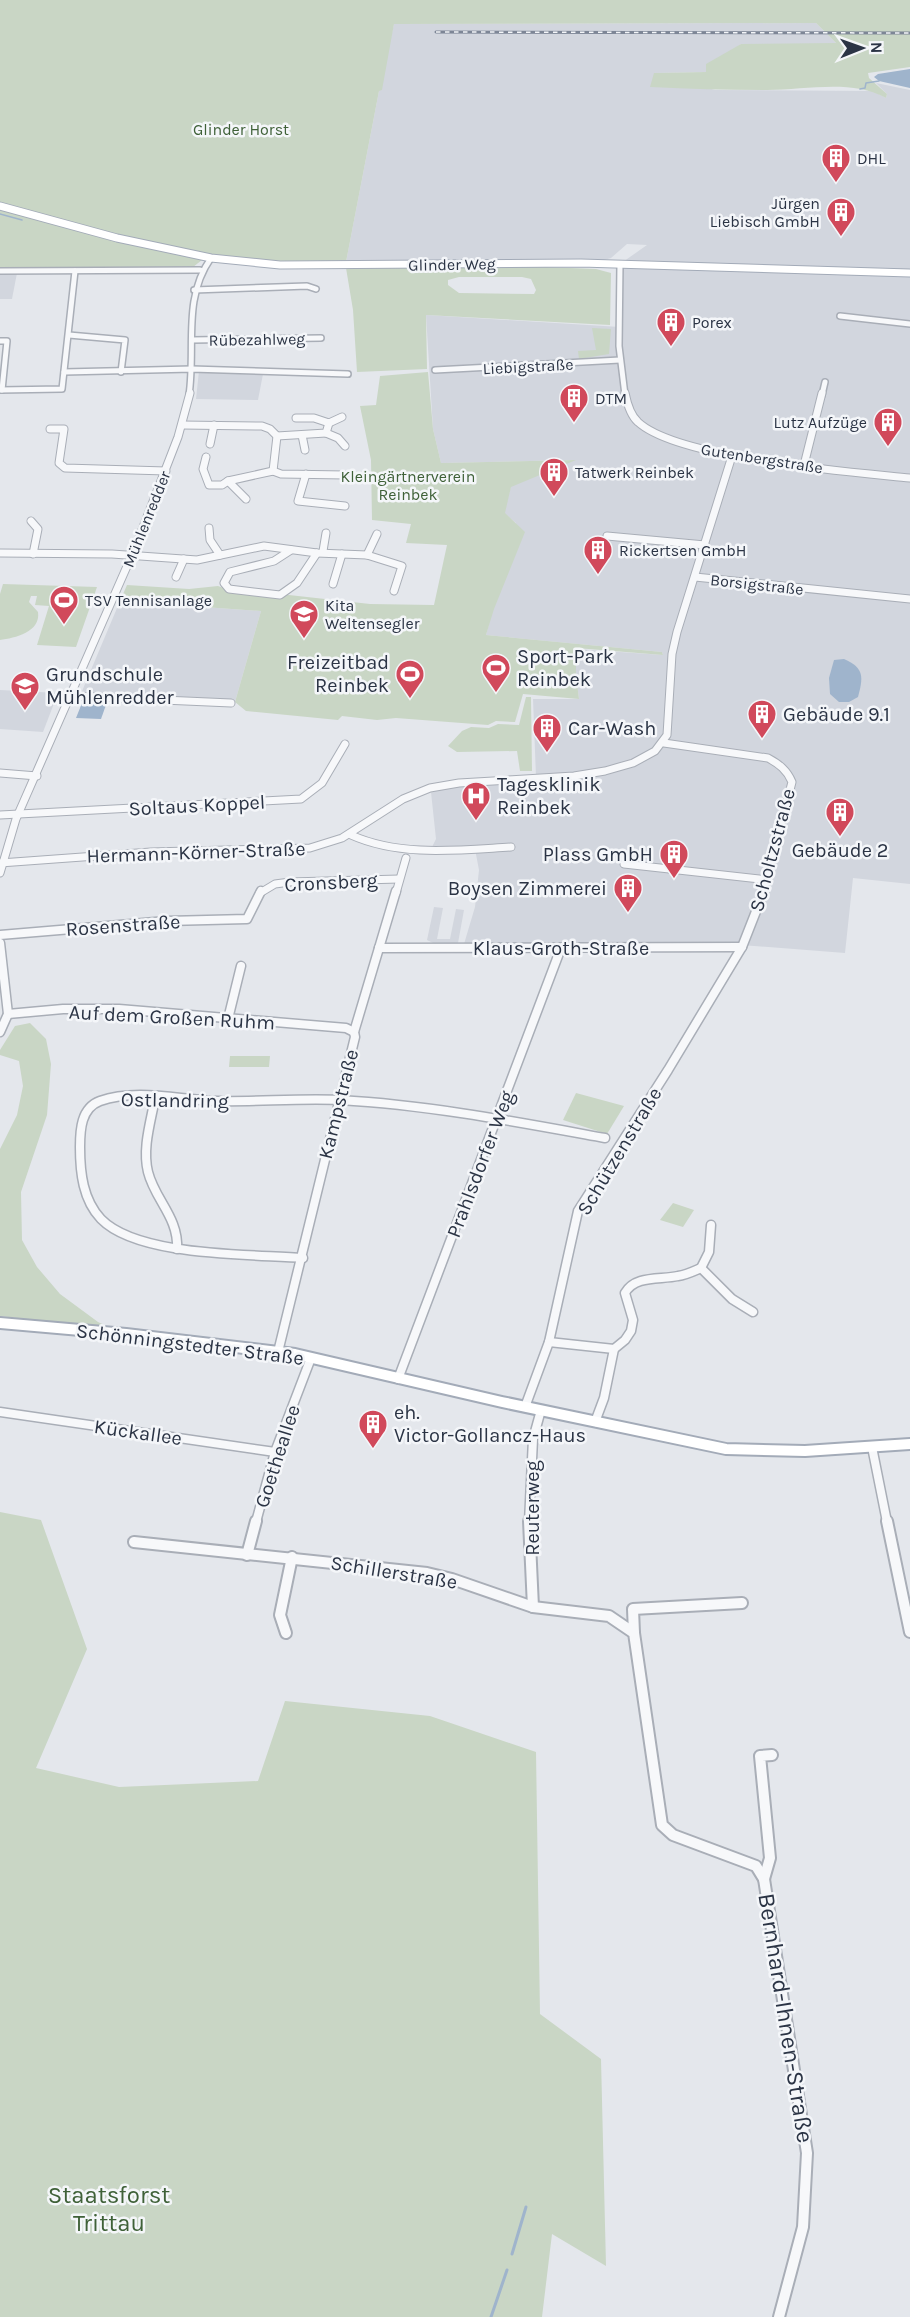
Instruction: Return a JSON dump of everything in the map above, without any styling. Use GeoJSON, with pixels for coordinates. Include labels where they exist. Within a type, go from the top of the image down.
{"type":"FeatureCollection","features":[{"type":"Feature","properties":{"kind":"main road","name":"Glinder Weg"},"geometry":{"type":"LineString","coordinates":[[0,206],[117,238],[212,258],[280,265],[620,264],[910,273]]}},
{"type":"Feature","properties":{"kind":"main road","name":"Schönningstedter Straße"},"geometry":{"type":"LineString","coordinates":[[0,1323],[126,1334],[278,1352],[595,1422],[737,1450],[805,1451],[910,1444]]}},
{"type":"Feature","properties":{"kind":"street","name":"Mühlenredder"},"geometry":{"type":"LineString","coordinates":[[0,873],[1,863],[20,815],[132,555],[182,425],[189,401],[192,369],[194,290],[200,270],[212,258]]}},
{"type":"Feature","properties":{"kind":"street","name":"Gutenbergstraße"},"geometry":{"type":"LineString","coordinates":[[620,264],[620,374],[628,407],[637,422],[648,432],[732,456],[910,478]]}},
{"type":"Feature","properties":{"kind":"street"},"geometry":{"type":"LineString","coordinates":[[0,271],[200,270]]}},
{"type":"Feature","properties":{"kind":"street"},"geometry":{"type":"LineString","coordinates":[[0,340],[7,341],[1,390],[62,389],[75,271]]}},
{"type":"Feature","properties":{"kind":"street"},"geometry":{"type":"LineString","coordinates":[[194,290],[307,286],[316,289]]}},
{"type":"Feature","properties":{"kind":"street"},"geometry":{"type":"LineString","coordinates":[[840,316],[910,324]]}},
{"type":"Feature","properties":{"kind":"street"},"geometry":{"type":"LineString","coordinates":[[69,335],[125,340],[121,372]]}},
{"type":"Feature","properties":{"kind":"street","name":"Rübezahlweg"},"geometry":{"type":"LineString","coordinates":[[192,340],[321,338]]}},
{"type":"Feature","properties":{"kind":"street","name":"Liebigstraße"},"geometry":{"type":"LineString","coordinates":[[435,370],[620,360]]}},
{"type":"Feature","properties":{"kind":"street"},"geometry":{"type":"LineString","coordinates":[[64,372],[192,369],[348,374]]}},
{"type":"Feature","properties":{"kind":"street"},"geometry":{"type":"LineString","coordinates":[[804,465],[825,382]]}},
{"type":"Feature","properties":{"kind":"street"},"geometry":{"type":"LineString","coordinates":[[296,418],[314,418],[329,423],[342,417]]}},
{"type":"Feature","properties":{"kind":"street"},"geometry":{"type":"LineString","coordinates":[[326,433],[329,423]]}},
{"type":"Feature","properties":{"kind":"street"},"geometry":{"type":"LineString","coordinates":[[182,425],[262,426],[270,429],[277,436],[326,433],[338,438],[345,446]]}},
{"type":"Feature","properties":{"kind":"street"},"geometry":{"type":"LineString","coordinates":[[210,444],[214,425]]}},
{"type":"Feature","properties":{"kind":"street"},"geometry":{"type":"LineString","coordinates":[[50,429],[64,429],[59,463],[65,468],[166,471]]}},
{"type":"Feature","properties":{"kind":"street"},"geometry":{"type":"LineString","coordinates":[[302,435],[305,450]]}},
{"type":"Feature","properties":{"kind":"street"},"geometry":{"type":"LineString","coordinates":[[273,471],[277,436]]}},
{"type":"Feature","properties":{"kind":"street","name":"Borsigstraße"},"geometry":{"type":"LineString","coordinates":[[732,456],[695,577],[910,599]]}},
{"type":"Feature","properties":{"kind":"street"},"geometry":{"type":"LineString","coordinates":[[206,457],[203,469],[209,486],[222,485],[228,481],[273,471],[281,474],[345,475]]}},
{"type":"Feature","properties":{"kind":"street"},"geometry":{"type":"LineString","coordinates":[[306,474],[298,501],[345,506]]}},
{"type":"Feature","properties":{"kind":"street"},"geometry":{"type":"LineString","coordinates":[[228,481],[246,499]]}},
{"type":"Feature","properties":{"kind":"street"},"geometry":{"type":"LineString","coordinates":[[31,521],[38,529],[33,554]]}},
{"type":"Feature","properties":{"kind":"street"},"geometry":{"type":"LineString","coordinates":[[209,528],[210,540],[220,555]]}},
{"type":"Feature","properties":{"kind":"street"},"geometry":{"type":"LineString","coordinates":[[291,550],[274,561],[230,572],[224,583],[229,589],[243,592],[280,594],[297,583],[320,552],[327,533]]}},
{"type":"Feature","properties":{"kind":"street"},"geometry":{"type":"LineString","coordinates":[[367,555],[377,534]]}},
{"type":"Feature","properties":{"kind":"street"},"geometry":{"type":"LineString","coordinates":[[607,536],[705,545]]}},
{"type":"Feature","properties":{"kind":"street"},"geometry":{"type":"LineString","coordinates":[[0,554],[132,555],[197,560],[264,546],[367,555],[402,566],[394,591]]}},
{"type":"Feature","properties":{"kind":"street"},"geometry":{"type":"LineString","coordinates":[[333,584],[342,554]]}},
{"type":"Feature","properties":{"kind":"street"},"geometry":{"type":"LineString","coordinates":[[177,577],[183,559]]}},
{"type":"Feature","properties":{"kind":"street"},"geometry":{"type":"LineString","coordinates":[[664,743],[669,718],[672,654],[678,626],[695,577]]}},
{"type":"Feature","properties":{"kind":"street"},"geometry":{"type":"LineString","coordinates":[[72,696],[231,704]]}},
{"type":"Feature","properties":{"kind":"street","name":"Hermann-Körner-Straße"},"geometry":{"type":"LineString","coordinates":[[1,863],[169,851],[291,850],[316,847],[351,835],[403,799],[433,788],[459,783],[575,775],[618,769],[639,762],[653,754],[664,743]]}},
{"type":"Feature","properties":{"kind":"street","name":"Scholtzstraße"},"geometry":{"type":"LineString","coordinates":[[664,743],[760,755],[779,764],[789,774],[792,782],[789,799],[768,880],[742,947]]}},
{"type":"Feature","properties":{"kind":"street","name":"Soltaus Koppel"},"geometry":{"type":"LineString","coordinates":[[0,815],[302,799],[318,790],[345,744]]}},
{"type":"Feature","properties":{"kind":"street"},"geometry":{"type":"LineString","coordinates":[[0,773],[37,776]]}},
{"type":"Feature","properties":{"kind":"street"},"geometry":{"type":"LineString","coordinates":[[351,835],[370,843],[430,851],[511,847]]}},
{"type":"Feature","properties":{"kind":"street","name":"Kampstraße"},"geometry":{"type":"LineString","coordinates":[[278,1352],[297,1286],[355,1037],[354,1032],[406,858]]}},
{"type":"Feature","properties":{"kind":"street"},"geometry":{"type":"LineString","coordinates":[[624,864],[768,880]]}},
{"type":"Feature","properties":{"kind":"street","name":"Cronsberg"},"geometry":{"type":"LineString","coordinates":[[247,920],[261,891],[272,885],[342,879],[399,879]]}},
{"type":"Feature","properties":{"kind":"street","name":"Rosenstraße"},"geometry":{"type":"LineString","coordinates":[[0,935],[167,921],[247,920]]}},
{"type":"Feature","properties":{"kind":"street"},"geometry":{"type":"LineString","coordinates":[[0,943],[8,1014],[0,1032]]}},
{"type":"Feature","properties":{"kind":"street","name":"Klaus-Groth-Straße"},"geometry":{"type":"LineString","coordinates":[[379,948],[742,947]]}},
{"type":"Feature","properties":{"kind":"street","name":"Schützenstraße"},"geometry":{"type":"LineString","coordinates":[[525,1407],[549,1342],[578,1210],[668,1070],[742,947]]}},
{"type":"Feature","properties":{"kind":"street","name":"Prahlsdorfer Weg"},"geometry":{"type":"LineString","coordinates":[[398,1379],[561,948]]}},
{"type":"Feature","properties":{"kind":"street"},"geometry":{"type":"LineString","coordinates":[[228,1019],[241,966]]}},
{"type":"Feature","properties":{"kind":"street","name":"Auf dem Großen Ruhm"},"geometry":{"type":"LineString","coordinates":[[8,1014],[99,1008],[346,1028],[354,1032]]}},
{"type":"Feature","properties":{"kind":"street"},"geometry":{"type":"LineString","coordinates":[[156,1098],[146,1156],[148,1171],[153,1186],[177,1231],[179,1241],[177,1250]]}},
{"type":"Feature","properties":{"kind":"street","name":"Ostlandring"},"geometry":{"type":"LineString","coordinates":[[303,1258],[177,1250],[127,1238],[105,1223],[86,1198],[81,1180],[79,1161],[81,1130],[83,1117],[88,1107],[99,1101],[112,1099],[339,1100],[497,1118],[605,1138]]}},
{"type":"Feature","properties":{"kind":"street"},"geometry":{"type":"LineString","coordinates":[[595,1422],[604,1398],[614,1349],[625,1340],[631,1331],[633,1320],[625,1293],[629,1286],[646,1279],[679,1276],[701,1268],[709,1252],[711,1225]]}},
{"type":"Feature","properties":{"kind":"street"},"geometry":{"type":"LineString","coordinates":[[701,1268],[740,1307],[753,1312]]}},
{"type":"Feature","properties":{"kind":"street"},"geometry":{"type":"LineString","coordinates":[[549,1342],[614,1349]]}},
{"type":"Feature","properties":{"kind":"street","name":"Goetheallee"},"geometry":{"type":"LineString","coordinates":[[247,1555],[275,1452],[311,1358]]}},
{"type":"Feature","properties":{"kind":"street","name":"Reuterweg"},"geometry":{"type":"LineString","coordinates":[[533,1607],[529,1524],[533,1439],[541,1410]]}},
{"type":"Feature","properties":{"kind":"street","name":"Kückallee"},"geometry":{"type":"LineString","coordinates":[[0,1412],[275,1452]]}},
{"type":"Feature","properties":{"kind":"street"},"geometry":{"type":"LineString","coordinates":[[872,1447],[910,1632]]}},
{"type":"Feature","properties":{"kind":"street","name":"Schillerstraße"},"geometry":{"type":"LineString","coordinates":[[134,1542],[427,1573],[452,1579],[533,1607],[609,1616],[634,1633]]}},
{"type":"Feature","properties":{"kind":"street"},"geometry":{"type":"LineString","coordinates":[[286,1633],[280,1615],[292,1557]]}},
{"type":"Feature","properties":{"kind":"street","name":"Bernhard-Ihnen-Straße"},"geometry":{"type":"LineString","coordinates":[[742,1604],[633,1609],[634,1633],[662,1825],[673,1835],[756,1866],[764,1879],[807,2153],[803,2227],[779,2317]]}},
{"type":"Feature","properties":{"kind":"street"},"geometry":{"type":"LineString","coordinates":[[764,1879],[770,1858],[760,1756],[772,1755]]}},
{"type":"Feature","properties":{"kind":"shaded area"},"geometry":{"type":"Polygon","coordinates":[[[816,23],[837,44],[741,44],[707,72],[654,73],[715,90],[873,91],[886,98],[887,94],[876,83],[910,90],[910,884],[853,878],[845,953],[728,944],[464,944],[475,907],[479,870],[475,849],[430,851],[436,839],[431,792],[464,784],[536,777],[533,699],[579,699],[576,649],[663,655],[662,652],[486,635],[516,523],[504,513],[511,486],[574,460],[441,463],[433,429],[426,315],[620,327],[620,264],[647,245],[627,244],[611,258],[601,261],[346,262],[394,24],[816,23]]]}},
{"type":"Feature","properties":{"kind":"shaded area"},"geometry":{"type":"Polygon","coordinates":[[[0,273],[17,273],[12,299],[0,299],[0,273]]]}},
{"type":"Feature","properties":{"kind":"shaded area"},"geometry":{"type":"Polygon","coordinates":[[[199,371],[263,374],[258,400],[196,399],[199,371]]]}},
{"type":"Feature","properties":{"kind":"shaded area"},"geometry":{"type":"Polygon","coordinates":[[[120,601],[261,611],[235,702],[80,696],[120,601]]]}},
{"type":"Feature","properties":{"kind":"shaded area","name":"Grundschule Mühlenredder"},"geometry":{"type":"Polygon","coordinates":[[[0,690],[58,693],[43,732],[0,729],[0,690]]]}},
{"type":"Feature","properties":{"kind":"shaded area"},"geometry":{"type":"Polygon","coordinates":[[[434,907],[443,908],[437,939],[450,939],[456,909],[464,910],[458,943],[433,943],[427,940],[434,907]]]}},
{"type":"Feature","properties":{"kind":"green space","name":"Glinder Horst"},"geometry":{"type":"Polygon","coordinates":[[[0,0],[910,0],[910,67],[868,73],[869,78],[887,94],[886,98],[873,92],[844,87],[767,90],[650,87],[654,73],[706,72],[706,64],[741,44],[836,43],[816,23],[394,24],[346,262],[264,260],[214,255],[160,245],[0,204],[0,0]]]}},
{"type":"Feature","properties":{"kind":"green space"},"geometry":{"type":"Polygon","coordinates":[[[0,209],[114,240],[202,260],[193,267],[0,267],[0,209]]]}},
{"type":"Feature","properties":{"kind":"green space"},"geometry":{"type":"Polygon","coordinates":[[[520,266],[596,269],[611,273],[610,325],[426,315],[427,369],[357,372],[353,310],[346,268],[520,266]],[[459,277],[448,280],[448,285],[459,293],[534,294],[536,290],[531,279],[459,277]]]}},
{"type":"Feature","properties":{"kind":"green space"},"geometry":{"type":"Polygon","coordinates":[[[592,328],[611,329],[609,354],[579,359],[578,351],[596,350],[592,328]]]}},
{"type":"Feature","properties":{"kind":"green space","name":"Kleingärtnerverein Reinbek"},"geometry":{"type":"Polygon","coordinates":[[[428,372],[433,429],[441,463],[576,460],[511,487],[505,513],[525,532],[486,635],[662,652],[663,655],[576,648],[579,699],[523,694],[515,722],[496,721],[488,725],[396,718],[377,720],[342,716],[338,720],[246,711],[235,702],[261,611],[120,601],[127,585],[189,589],[218,586],[240,594],[289,595],[370,604],[434,605],[447,545],[406,543],[411,524],[372,520],[371,460],[360,406],[376,405],[380,376],[428,372]]]}},
{"type":"Feature","properties":{"kind":"green space","name":"TSV Tennisanlage"},"geometry":{"type":"Polygon","coordinates":[[[3,584],[97,587],[76,647],[37,645],[49,606],[35,605],[37,596],[31,596],[29,602],[38,612],[35,625],[19,636],[0,640],[0,594],[3,584]]]}},
{"type":"Feature","properties":{"kind":"green space"},"geometry":{"type":"Polygon","coordinates":[[[526,697],[531,697],[532,771],[520,771],[517,751],[457,752],[448,746],[462,731],[471,727],[489,728],[498,724],[519,725],[526,697]]]}},
{"type":"Feature","properties":{"kind":"green space"},"geometry":{"type":"Polygon","coordinates":[[[30,1023],[46,1039],[51,1064],[47,1115],[21,1192],[22,1240],[37,1267],[60,1294],[98,1322],[113,1329],[0,1316],[0,1149],[17,1115],[23,1086],[19,1061],[0,1055],[0,1050],[15,1026],[30,1023]]]}},
{"type":"Feature","properties":{"kind":"green space"},"geometry":{"type":"Polygon","coordinates":[[[230,1056],[270,1056],[269,1067],[229,1067],[230,1056]]]}},
{"type":"Feature","properties":{"kind":"green space"},"geometry":{"type":"Polygon","coordinates":[[[576,1093],[624,1106],[607,1134],[563,1120],[576,1093]]]}},
{"type":"Feature","properties":{"kind":"green space"},"geometry":{"type":"Polygon","coordinates":[[[673,1203],[694,1210],[683,1227],[660,1220],[673,1203]]]}},
{"type":"Feature","properties":{"kind":"green space","name":"Staatsforst Trittau"},"geometry":{"type":"Polygon","coordinates":[[[0,1512],[41,1520],[87,1649],[36,1768],[119,1787],[258,1781],[285,1701],[430,1716],[536,1752],[540,2014],[601,2059],[606,2266],[552,2234],[542,2317],[0,2317],[0,1512]]]}},
{"type":"Feature","properties":{"kind":"water"},"geometry":{"type":"Polygon","coordinates":[[[910,69],[910,88],[879,81],[874,77],[878,74],[910,69]]]}},
{"type":"Feature","properties":{"kind":"water"},"geometry":{"type":"Polygon","coordinates":[[[844,659],[859,670],[861,684],[858,697],[849,702],[839,702],[830,694],[829,678],[834,660],[844,659]]]}},
{"type":"Feature","properties":{"kind":"water"},"geometry":{"type":"Polygon","coordinates":[[[82,703],[106,705],[101,719],[76,718],[82,703]]]}},
{"type":"Feature","properties":{"kind":"waterway"},"geometry":{"type":"LineString","coordinates":[[860,89],[865,88],[866,83],[879,81]]}},
{"type":"Feature","properties":{"kind":"waterway"},"geometry":{"type":"LineString","coordinates":[[0,214],[22,220]]}},
{"type":"Feature","properties":{"kind":"waterway"},"geometry":{"type":"LineString","coordinates":[[512,2254],[526,2207]]}},
{"type":"Feature","properties":{"kind":"waterway"},"geometry":{"type":"LineString","coordinates":[[491,2317],[507,2270]]}},
{"type":"Feature","properties":{"kind":"railway"},"geometry":{"type":"LineString","coordinates":[[436,32],[910,33]]}},
{"type":"Feature","properties":{"kind":"place","name":"DHL"},"geometry":{"type":"Point","coordinates":[836,184]}},
{"type":"Feature","properties":{"kind":"place","name":"Jürgen Liebisch GmbH"},"geometry":{"type":"Point","coordinates":[841,238]}},
{"type":"Feature","properties":{"kind":"place","name":"Porex"},"geometry":{"type":"Point","coordinates":[671,348]}},
{"type":"Feature","properties":{"kind":"place","name":"DTM"},"geometry":{"type":"Point","coordinates":[574,424]}},
{"type":"Feature","properties":{"kind":"place","name":"Lutz Aufzüge"},"geometry":{"type":"Point","coordinates":[888,448]}},
{"type":"Feature","properties":{"kind":"place","name":"Tatwerk Reinbek"},"geometry":{"type":"Point","coordinates":[554,498]}},
{"type":"Feature","properties":{"kind":"place","name":"Rickertsen GmbH"},"geometry":{"type":"Point","coordinates":[598,576]}},
{"type":"Feature","properties":{"kind":"place","name":"TSV Tennisanlage"},"geometry":{"type":"Point","coordinates":[64,626]}},
{"type":"Feature","properties":{"kind":"place","name":"Kita Weltensegler"},"geometry":{"type":"Point","coordinates":[304,640]}},
{"type":"Feature","properties":{"kind":"place","name":"Sport-Park Reinbek"},"geometry":{"type":"Point","coordinates":[496,694]}},
{"type":"Feature","properties":{"kind":"place","name":"Freizeitbad Reinbek"},"geometry":{"type":"Point","coordinates":[410,700]}},
{"type":"Feature","properties":{"kind":"place","name":"Grundschule Mühlenredder"},"geometry":{"type":"Point","coordinates":[25,712]}},
{"type":"Feature","properties":{"kind":"place","name":"Gebäude 9.1"},"geometry":{"type":"Point","coordinates":[762,740]}},
{"type":"Feature","properties":{"kind":"place","name":"Car-Wash"},"geometry":{"type":"Point","coordinates":[547,754]}},
{"type":"Feature","properties":{"kind":"place","name":"Tagesklinik Reinbek"},"geometry":{"type":"Point","coordinates":[476,822]}},
{"type":"Feature","properties":{"kind":"place","name":"Gebäude 2"},"geometry":{"type":"Point","coordinates":[840,838]}},
{"type":"Feature","properties":{"kind":"place","name":"Plass GmbH"},"geometry":{"type":"Point","coordinates":[674,880]}},
{"type":"Feature","properties":{"kind":"place","name":"Boysen Zimmerei"},"geometry":{"type":"Point","coordinates":[628,914]}},
{"type":"Feature","properties":{"kind":"place","name":"eh. Victor-Gollancz-Haus"},"geometry":{"type":"Point","coordinates":[373,1450]}}]}
